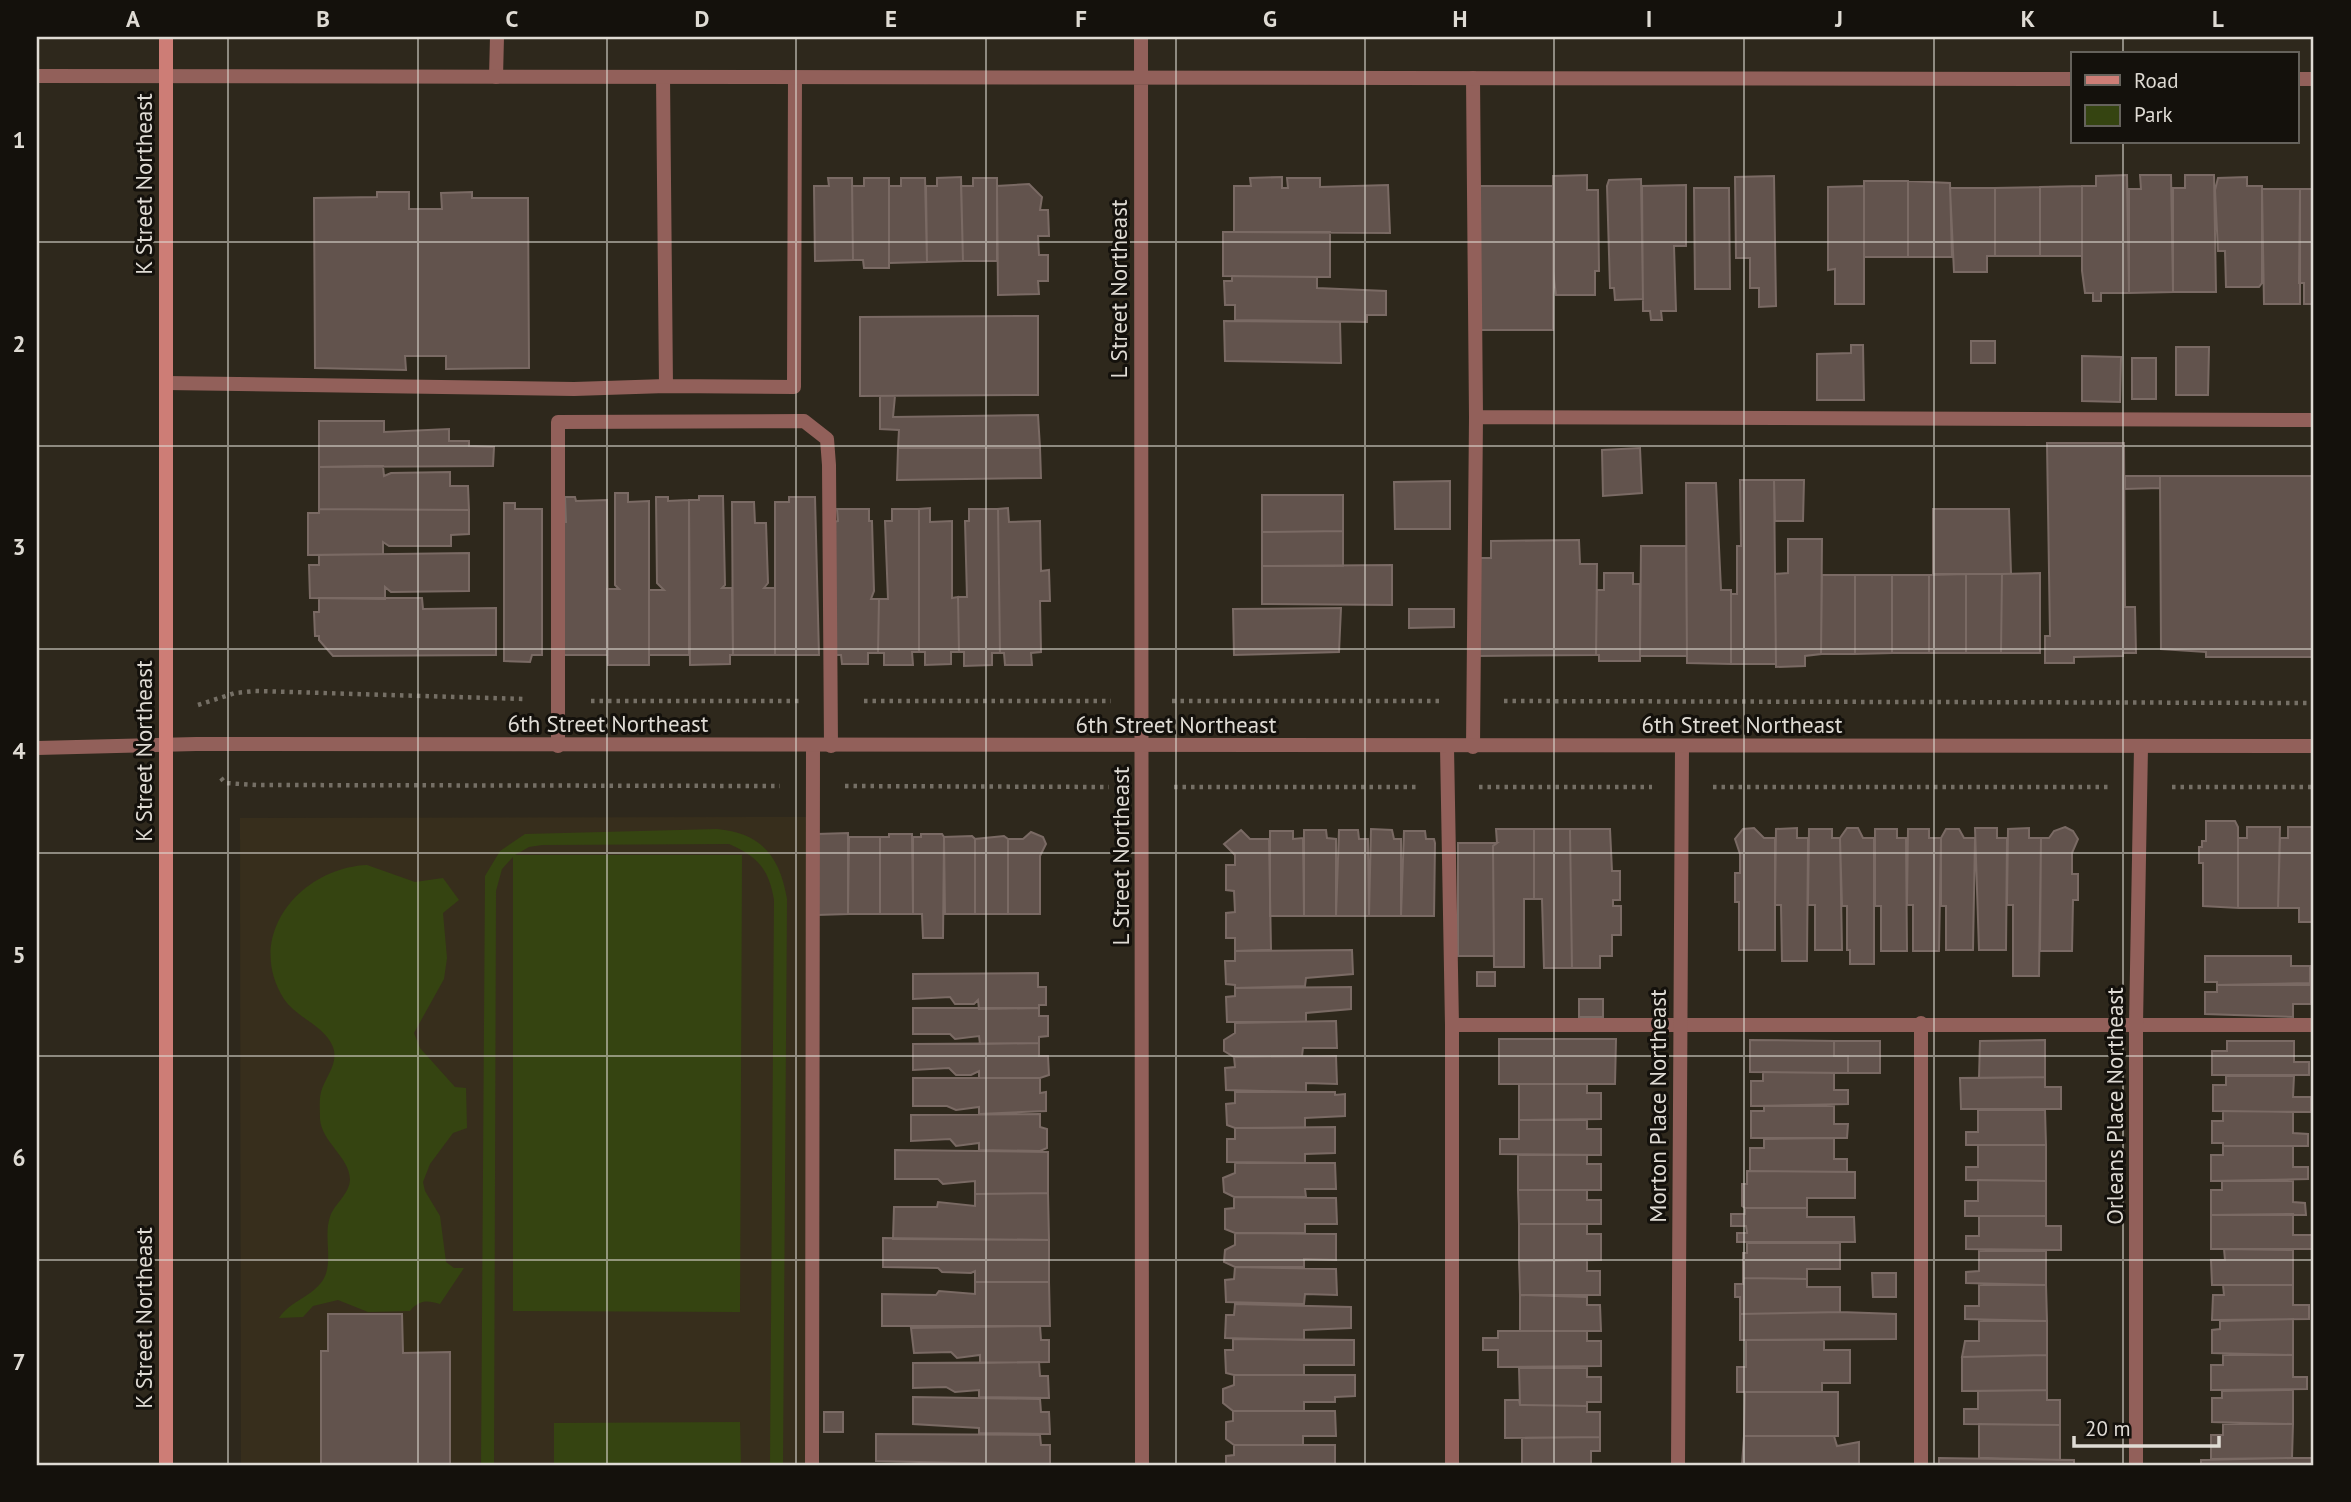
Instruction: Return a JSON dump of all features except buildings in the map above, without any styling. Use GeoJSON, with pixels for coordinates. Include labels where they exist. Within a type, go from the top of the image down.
{"type":"FeatureCollection","features":[{"type":"Feature","properties":{"kind":"main road","name":"K Street Northeast"},"geometry":{"type":"LineString","coordinates":[[166,37],[166,1465]]}},
{"type":"Feature","properties":{"kind":"street"},"geometry":{"type":"LineString","coordinates":[[496,77],[497,37]]}},
{"type":"Feature","properties":{"kind":"street","name":"L Street Northeast"},"geometry":{"type":"LineString","coordinates":[[1141,37],[1142,1465]]}},
{"type":"Feature","properties":{"kind":"street"},"geometry":{"type":"LineString","coordinates":[[37,76],[2071,79]]}},
{"type":"Feature","properties":{"kind":"street"},"geometry":{"type":"LineString","coordinates":[[663,77],[666,386]]}},
{"type":"Feature","properties":{"kind":"street"},"geometry":{"type":"LineString","coordinates":[[166,383],[574,389],[666,386],[794,387],[795,77]]}},
{"type":"Feature","properties":{"kind":"street"},"geometry":{"type":"LineString","coordinates":[[1473,78],[1476,417],[1473,747]]}},
{"type":"Feature","properties":{"kind":"street"},"geometry":{"type":"LineString","coordinates":[[1476,417],[2314,420]]}},
{"type":"Feature","properties":{"kind":"street"},"geometry":{"type":"LineString","coordinates":[[558,746],[558,422],[804,421],[827,439],[831,746]]}},
{"type":"Feature","properties":{"kind":"street","name":"6th Street Northeast"},"geometry":{"type":"LineString","coordinates":[[37,748],[166,744],[2314,747]]}},
{"type":"Feature","properties":{"kind":"street"},"geometry":{"type":"LineString","coordinates":[[812,1465],[813,746]]}},
{"type":"Feature","properties":{"kind":"street"},"geometry":{"type":"LineString","coordinates":[[1447,747],[1452,1025],[1452,1465]]}},
{"type":"Feature","properties":{"kind":"street","name":"Morton Place Northeast"},"geometry":{"type":"LineString","coordinates":[[1678,1465],[1682,747]]}},
{"type":"Feature","properties":{"kind":"street","name":"Orleans Place Northeast"},"geometry":{"type":"LineString","coordinates":[[2136,1465],[2136,1024],[2141,747]]}},
{"type":"Feature","properties":{"kind":"street"},"geometry":{"type":"LineString","coordinates":[[1921,1023],[1921,1465]]}},
{"type":"Feature","properties":{"kind":"street"},"geometry":{"type":"LineString","coordinates":[[1452,1025],[2314,1025]]}},
{"type":"Feature","properties":{"kind":"path"},"geometry":{"type":"LineString","coordinates":[[166,710],[255,691],[558,700],[1066,701]]}},
{"type":"Feature","properties":{"kind":"path"},"geometry":{"type":"LineString","coordinates":[[1215,701],[1404,701]]}},
{"type":"Feature","properties":{"kind":"path"},"geometry":{"type":"LineString","coordinates":[[1505,701],[2314,703]]}},
{"type":"Feature","properties":{"kind":"path"},"geometry":{"type":"LineString","coordinates":[[225,783],[1065,787]]}},
{"type":"Feature","properties":{"kind":"path"},"geometry":{"type":"LineString","coordinates":[[1215,787],[1420,787]]}},
{"type":"Feature","properties":{"kind":"path"},"geometry":{"type":"LineString","coordinates":[[1481,787],[1623,787]]}},
{"type":"Feature","properties":{"kind":"path"},"geometry":{"type":"LineString","coordinates":[[1747,787],[2069,787]]}},
{"type":"Feature","properties":{"kind":"path"},"geometry":{"type":"LineString","coordinates":[[2209,787],[2314,787]]}},
{"type":"Feature","properties":{"kind":"shaded area"},"geometry":{"type":"Polygon","coordinates":[[[806,817],[806,1465],[241,1465],[240,818],[806,817]]]}},
{"type":"Feature","properties":{"kind":"green space"},"geometry":{"type":"Polygon","coordinates":[[[717,829],[746,836],[766,850],[774,859],[787,899],[783,1465],[770,1465],[774,900],[769,880],[760,865],[747,853],[729,844],[542,845],[529,847],[515,855],[742,855],[740,1312],[513,1311],[513,857],[502,869],[496,891],[494,1465],[481,1465],[485,876],[500,851],[525,834],[717,829]]]}},
{"type":"Feature","properties":{"kind":"green space"},"geometry":{"type":"Polygon","coordinates":[[[367,865],[415,882],[443,878],[459,900],[443,913],[447,958],[444,979],[414,1033],[420,1048],[455,1087],[466,1088],[467,1128],[453,1133],[430,1164],[423,1182],[425,1191],[440,1216],[446,1262],[454,1268],[464,1268],[440,1304],[424,1302],[410,1311],[368,1312],[338,1300],[313,1306],[303,1317],[279,1318],[323,1280],[328,1265],[330,1217],[347,1190],[350,1180],[346,1164],[326,1135],[320,1119],[320,1095],[333,1065],[333,1047],[324,1033],[296,1012],[284,999],[273,975],[271,952],[275,930],[285,910],[301,892],[320,878],[343,869],[367,865]]]}},
{"type":"Feature","properties":{"kind":"green space"},"geometry":{"type":"Polygon","coordinates":[[[740,1422],[741,1465],[554,1465],[554,1423],[740,1422]]]}}]}
